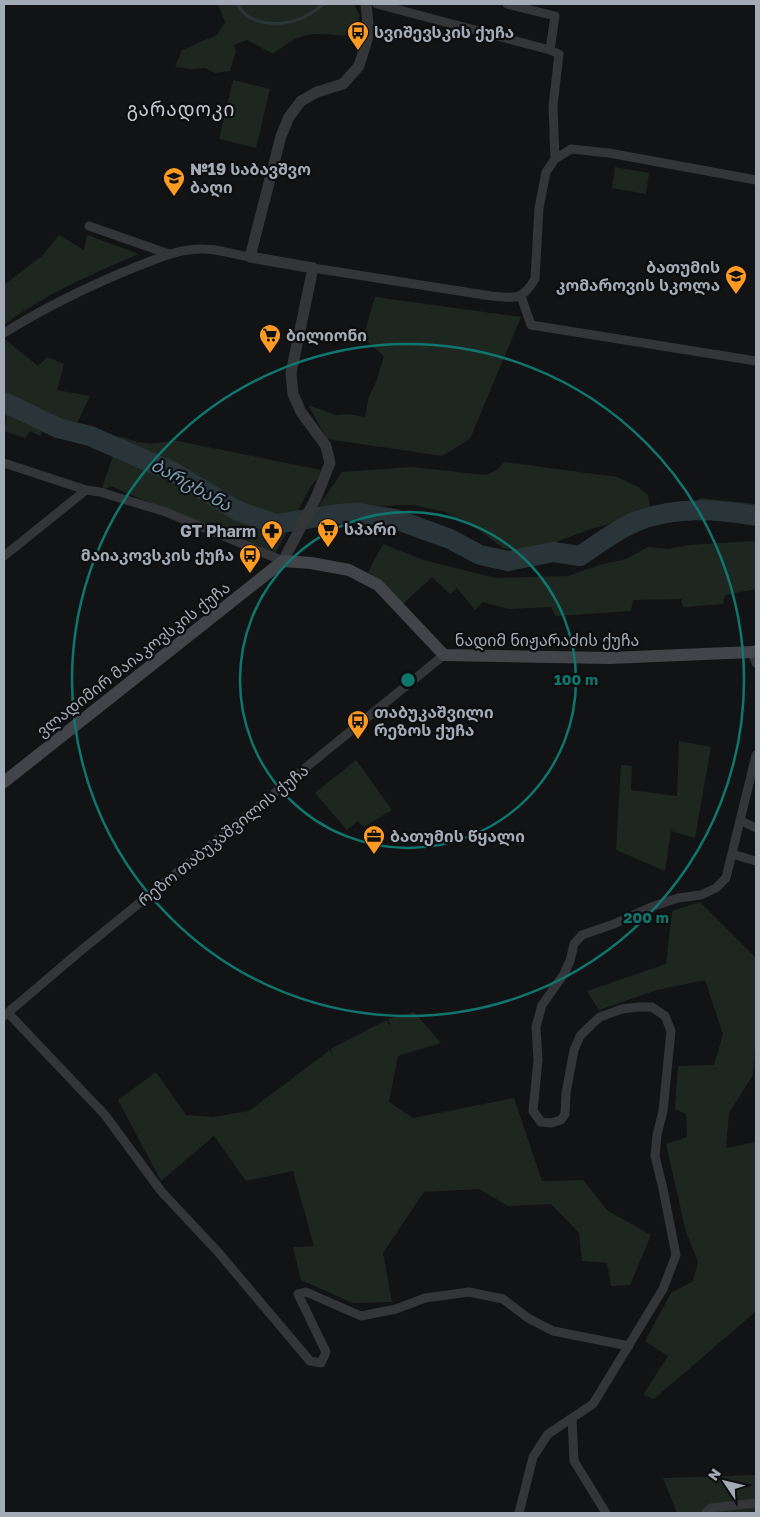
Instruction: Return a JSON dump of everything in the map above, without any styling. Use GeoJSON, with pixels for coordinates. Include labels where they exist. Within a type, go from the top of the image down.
{"type":"FeatureCollection","features":[{"type":"Feature","properties":{"kind":"main road","name":"ნადიმ ნიჟარაძის ქუჩა"},"geometry":{"type":"LineString","coordinates":[[283,561],[311,563],[350,570],[378,586],[444,656],[610,658],[755,655]]}},
{"type":"Feature","properties":{"kind":"main road","name":"ვლადიმირ მაიაკოვსკის ქუჩა"},"geometry":{"type":"LineString","coordinates":[[4,782],[283,561]]}},
{"type":"Feature","properties":{"kind":"street"},"geometry":{"type":"LineString","coordinates":[[250,257],[281,136],[289,117],[301,101],[317,92],[343,84],[359,66],[369,33],[366,4]]}},
{"type":"Feature","properties":{"kind":"street"},"geometry":{"type":"LineString","coordinates":[[377,4],[559,54],[553,106],[555,159]]}},
{"type":"Feature","properties":{"kind":"street"},"geometry":{"type":"LineString","coordinates":[[507,4],[555,16],[550,50]]}},
{"type":"Feature","properties":{"kind":"street"},"geometry":{"type":"LineString","coordinates":[[4,333],[58,300],[169,254],[188,250],[205,249],[491,296],[513,298],[521,296],[535,279],[541,193],[546,172],[555,159],[571,149],[609,153],[756,180]]}},
{"type":"Feature","properties":{"kind":"street"},"geometry":{"type":"LineString","coordinates":[[89,226],[169,254]]}},
{"type":"Feature","properties":{"kind":"street"},"geometry":{"type":"LineString","coordinates":[[283,561],[316,498],[330,463],[326,446],[301,412],[293,394],[291,373],[313,268]]}},
{"type":"Feature","properties":{"kind":"street"},"geometry":{"type":"LineString","coordinates":[[521,296],[531,325],[756,361]]}},
{"type":"Feature","properties":{"kind":"street","name":"ნადიმ ნიჟარაძის ქუჩა"},"geometry":{"type":"LineString","coordinates":[[4,463],[86,490],[117,496],[166,512],[283,561]]}},
{"type":"Feature","properties":{"kind":"street"},"geometry":{"type":"LineString","coordinates":[[4,556],[86,490]]}},
{"type":"Feature","properties":{"kind":"street","name":"რეზო თაბუკაშვილის ქუჩა"},"geometry":{"type":"LineString","coordinates":[[6,1014],[444,656]]}},
{"type":"Feature","properties":{"kind":"street"},"geometry":{"type":"LineString","coordinates":[[520,1513],[532,1457],[548,1434],[593,1404],[663,1289],[676,1255],[655,1156],[657,1135],[663,1111],[671,1032],[665,1016],[652,1007],[622,1009],[600,1017],[591,1025],[580,1036],[574,1050],[566,1093],[565,1114],[561,1120],[552,1123],[541,1122],[533,1111],[538,1060],[536,1027],[542,1005],[564,974],[570,961],[574,944],[582,934],[614,924],[651,907],[678,898],[701,895],[716,888],[726,878],[756,755]]}},
{"type":"Feature","properties":{"kind":"street"},"geometry":{"type":"LineString","coordinates":[[741,821],[756,828]]}},
{"type":"Feature","properties":{"kind":"street"},"geometry":{"type":"LineString","coordinates":[[732,854],[756,861]]}},
{"type":"Feature","properties":{"kind":"street"},"geometry":{"type":"LineString","coordinates":[[6,1014],[105,1115],[161,1191],[218,1252],[310,1361],[321,1363],[326,1352],[298,1294],[306,1292],[360,1316],[396,1309],[426,1298],[469,1292],[503,1299],[528,1318],[553,1331],[629,1346]]}},
{"type":"Feature","properties":{"kind":"street"},"geometry":{"type":"LineString","coordinates":[[572,1418],[574,1461],[606,1513]]}},
{"type":"Feature","properties":{"kind":"street"},"geometry":{"type":"LineString","coordinates":[[706,1513],[712,1508],[756,1503]]}},
{"type":"Feature","properties":{"kind":"shaded area"},"geometry":{"type":"Polygon","coordinates":[[[218,4],[354,4],[360,16],[355,26],[344,36],[306,35],[291,41],[273,54],[247,40],[234,45],[236,51],[230,71],[215,73],[205,68],[175,67],[182,50],[217,35],[225,22],[218,4]]]}},
{"type":"Feature","properties":{"kind":"shaded area"},"geometry":{"type":"Polygon","coordinates":[[[233,80],[270,89],[256,148],[219,139],[233,80]]]}},
{"type":"Feature","properties":{"kind":"shaded area"},"geometry":{"type":"Polygon","coordinates":[[[615,167],[649,173],[646,194],[612,188],[615,167]]]}},
{"type":"Feature","properties":{"kind":"shaded area"},"geometry":{"type":"Polygon","coordinates":[[[59,235],[84,250],[87,235],[139,254],[52,294],[4,325],[4,285],[43,255],[59,235]]]}},
{"type":"Feature","properties":{"kind":"shaded area"},"geometry":{"type":"Polygon","coordinates":[[[375,297],[521,317],[470,439],[442,456],[327,439],[308,405],[336,415],[349,414],[365,417],[369,396],[376,382],[384,356],[363,338],[375,297]]]}},
{"type":"Feature","properties":{"kind":"shaded area"},"geometry":{"type":"Polygon","coordinates":[[[6,340],[38,366],[47,357],[64,364],[57,390],[90,396],[73,432],[47,423],[40,436],[30,431],[25,438],[4,431],[7,417],[4,414],[4,341],[6,340]]]}},
{"type":"Feature","properties":{"kind":"shaded area"},"geometry":{"type":"Polygon","coordinates":[[[120,436],[146,443],[173,440],[321,470],[274,556],[111,486],[101,491],[120,436]]]}},
{"type":"Feature","properties":{"kind":"shaded area"},"geometry":{"type":"Polygon","coordinates":[[[504,462],[617,477],[638,487],[648,495],[651,512],[591,529],[529,552],[503,548],[480,531],[445,512],[413,505],[374,506],[314,513],[342,472],[411,467],[486,475],[497,470],[504,462]]]}},
{"type":"Feature","properties":{"kind":"shaded area"},"geometry":{"type":"Polygon","coordinates":[[[700,498],[756,504],[756,513],[694,506],[700,498]]]}},
{"type":"Feature","properties":{"kind":"shaded area"},"geometry":{"type":"Polygon","coordinates":[[[756,542],[756,589],[725,595],[723,604],[683,607],[681,599],[633,600],[631,611],[555,616],[551,607],[509,609],[483,602],[475,610],[457,588],[450,594],[432,577],[403,604],[368,572],[383,544],[423,560],[495,578],[568,576],[599,565],[626,559],[648,547],[669,549],[688,545],[756,542]]]}},
{"type":"Feature","properties":{"kind":"shaded area"},"geometry":{"type":"Polygon","coordinates":[[[679,741],[711,747],[695,838],[671,831],[665,871],[616,850],[621,765],[632,766],[631,790],[677,796],[679,741]]]}},
{"type":"Feature","properties":{"kind":"shaded area"},"geometry":{"type":"Polygon","coordinates":[[[356,760],[392,810],[364,827],[358,821],[347,830],[315,793],[356,760]]]}},
{"type":"Feature","properties":{"kind":"shaded area"},"geometry":{"type":"Polygon","coordinates":[[[700,902],[756,958],[756,1031],[753,1075],[729,1113],[726,1148],[756,1142],[756,1309],[754,1313],[654,1399],[643,1395],[668,1356],[645,1341],[671,1293],[693,1281],[698,1262],[686,1232],[666,1144],[687,1137],[686,1114],[675,1109],[678,1066],[714,1065],[723,1034],[705,980],[657,990],[599,1010],[587,991],[666,964],[672,911],[700,902]]]}},
{"type":"Feature","properties":{"kind":"shaded area"},"geometry":{"type":"Polygon","coordinates":[[[414,1012],[441,1043],[398,1056],[389,1102],[413,1118],[514,1098],[542,1181],[583,1180],[607,1210],[651,1235],[630,1285],[611,1286],[607,1263],[582,1261],[579,1233],[551,1204],[508,1206],[479,1189],[424,1192],[383,1253],[392,1302],[353,1303],[301,1280],[293,1247],[314,1246],[293,1171],[246,1181],[214,1136],[161,1181],[118,1100],[156,1072],[186,1115],[213,1117],[249,1111],[330,1050],[333,1058],[331,1049],[386,1020],[391,1027],[388,1019],[414,1012]]]}},
{"type":"Feature","properties":{"kind":"shaded area"},"geometry":{"type":"Polygon","coordinates":[[[755,1475],[756,1513],[677,1513],[663,1478],[755,1475]]]}},
{"type":"Feature","properties":{"kind":"waterway"},"geometry":{"type":"LineString","coordinates":[[237,4],[242,12],[258,21],[267,23],[296,20],[312,13],[324,4]]}},
{"type":"Feature","properties":{"kind":"waterway","name":"ბარცხანა"},"geometry":{"type":"LineString","coordinates":[[4,402],[58,428],[90,436],[173,472],[238,511],[276,524],[337,514],[357,513],[395,519],[450,539],[480,555],[508,561],[553,552],[580,556],[628,525],[665,513],[695,510],[756,516]]}},
{"type":"Feature","properties":{"kind":"place","name":"სვიშევსკის ქუჩა"},"geometry":{"type":"Point","coordinates":[358,51]}},
{"type":"Feature","properties":{"kind":"place","name":"№19 საბავშვო ბაღი"},"geometry":{"type":"Point","coordinates":[174,197]}},
{"type":"Feature","properties":{"kind":"place","name":"ბათუმის კომაროვის სკოლა"},"geometry":{"type":"Point","coordinates":[736,295]}},
{"type":"Feature","properties":{"kind":"place","name":"ბილიონი"},"geometry":{"type":"Point","coordinates":[270,354]}},
{"type":"Feature","properties":{"kind":"place","name":"სპარი"},"geometry":{"type":"Point","coordinates":[328,548]}},
{"type":"Feature","properties":{"kind":"place","name":"GT Pharm"},"geometry":{"type":"Point","coordinates":[272,550]}},
{"type":"Feature","properties":{"kind":"place","name":"მაიაკოვსკის ქუჩა"},"geometry":{"type":"Point","coordinates":[250,574]}},
{"type":"Feature","properties":{"kind":"place","name":"თაბუკაშვილი რეზოს ქუჩა"},"geometry":{"type":"Point","coordinates":[358,740]}},
{"type":"Feature","properties":{"kind":"place","name":"ბათუმის წყალი"},"geometry":{"type":"Point","coordinates":[374,855]}},
{"type":"Feature","properties":{"kind":"district","name":"გარადოკი"},"geometry":{"type":"Point","coordinates":[181,109]}}]}
